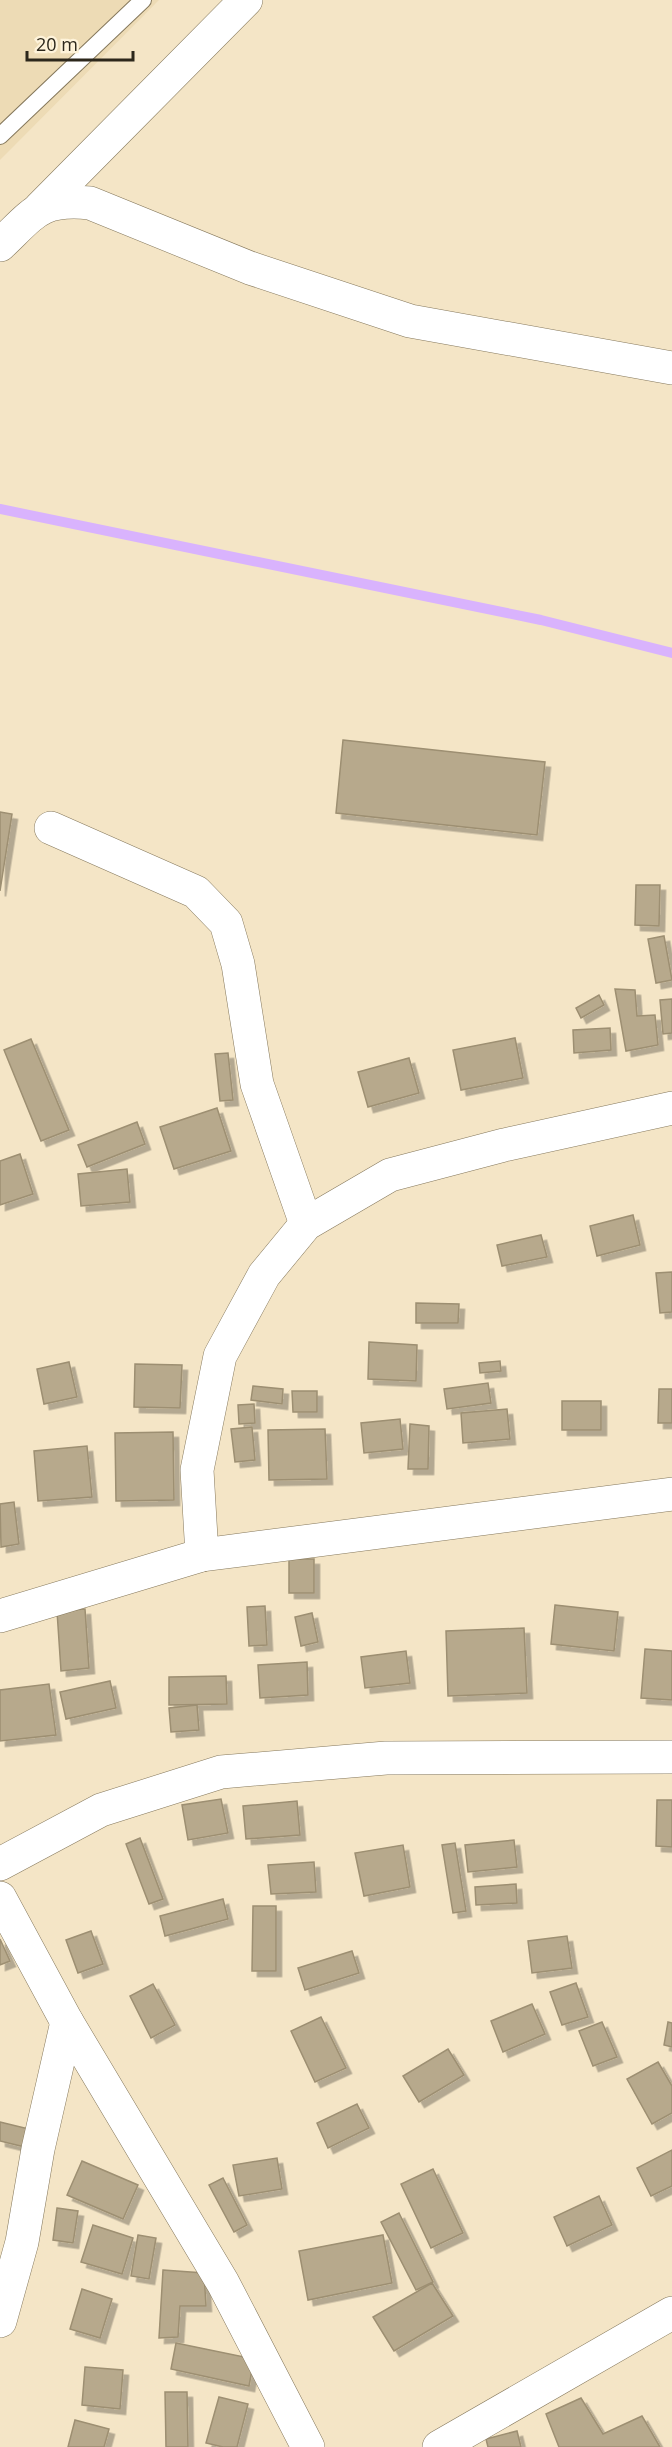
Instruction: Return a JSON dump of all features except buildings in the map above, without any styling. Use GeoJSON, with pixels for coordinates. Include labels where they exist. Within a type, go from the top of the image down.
{"type":"FeatureCollection","features":[{"type":"Feature","properties":{"kind":"street"},"geometry":{"type":"LineString","coordinates":[[0,245],[40,208],[246,0]]}},
{"type":"Feature","properties":{"kind":"street"},"geometry":{"type":"LineString","coordinates":[[40,208],[64,201],[90,203],[250,268],[410,321],[672,368]]}},
{"type":"Feature","properties":{"kind":"street"},"geometry":{"type":"LineString","coordinates":[[51,828],[196,892],[226,923],[238,964],[257,1084],[306,1224]]}},
{"type":"Feature","properties":{"kind":"street"},"geometry":{"type":"LineString","coordinates":[[202,1556],[197,1470],[220,1356],[264,1275],[306,1224],[390,1175],[504,1145],[672,1108]]}},
{"type":"Feature","properties":{"kind":"street"},"geometry":{"type":"LineString","coordinates":[[0,1616],[202,1556],[672,1494]]}},
{"type":"Feature","properties":{"kind":"street"},"geometry":{"type":"LineString","coordinates":[[0,1864],[101,1810],[221,1772],[386,1758],[672,1757]]}},
{"type":"Feature","properties":{"kind":"street"},"geometry":{"type":"LineString","coordinates":[[0,1898],[67,2022],[223,2283],[308,2447]]}},
{"type":"Feature","properties":{"kind":"street"},"geometry":{"type":"LineString","coordinates":[[0,2321],[22,2242],[38,2150],[67,2022]]}},
{"type":"Feature","properties":{"kind":"street"},"geometry":{"type":"LineString","coordinates":[[439,2447],[672,2313]]}},
{"type":"Feature","properties":{"kind":"lane"},"geometry":{"type":"LineString","coordinates":[[0,136],[143,0]]}},
{"type":"Feature","properties":{"kind":"shaded area"},"geometry":{"type":"Polygon","coordinates":[[[0,0],[159,0],[0,160],[0,0]]]}},
{"type":"Feature","properties":{"kind":"waterway"},"geometry":{"type":"LineString","coordinates":[[0,509],[541,620],[672,653]]}}]}
